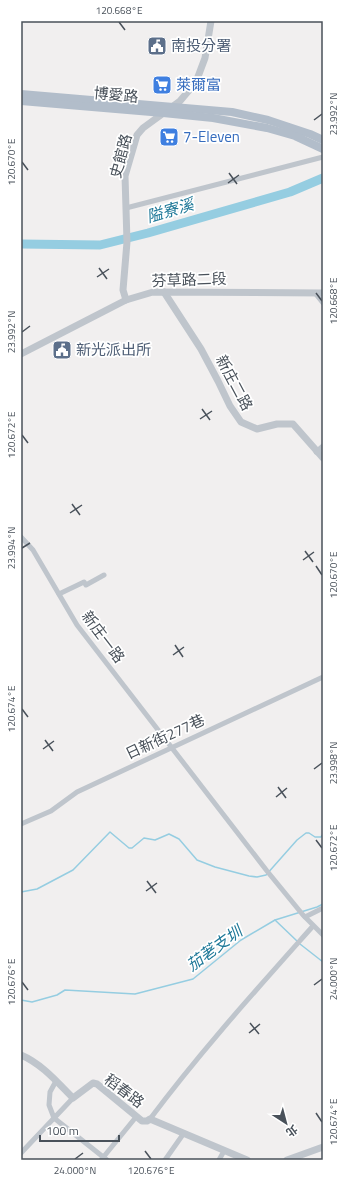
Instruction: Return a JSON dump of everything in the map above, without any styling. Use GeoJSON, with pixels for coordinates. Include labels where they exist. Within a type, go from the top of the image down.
{"type":"FeatureCollection","features":[{"type":"Feature","properties":{"kind":"main road","name":"博愛路"},"geometry":{"type":"LineString","coordinates":[[21,94],[232,112],[268,120],[323,140]]}},
{"type":"Feature","properties":{"kind":"main road","name":"博愛路"},"geometry":{"type":"LineString","coordinates":[[21,101],[214,118],[267,128],[294,136],[323,149]]}},
{"type":"Feature","properties":{"kind":"street","name":"史館路"},"geometry":{"type":"LineString","coordinates":[[126,300],[123,290],[127,242],[126,176],[138,135],[143,128],[180,101],[196,82],[205,58],[211,21]]}},
{"type":"Feature","properties":{"kind":"street"},"geometry":{"type":"LineString","coordinates":[[126,211],[323,157]]}},
{"type":"Feature","properties":{"kind":"street","name":"芬草路二段"},"geometry":{"type":"LineString","coordinates":[[21,354],[126,300],[153,292],[323,293]]}},
{"type":"Feature","properties":{"kind":"street","name":"新庄二路"},"geometry":{"type":"LineString","coordinates":[[164,292],[201,349],[230,406],[241,422],[257,429],[277,424],[292,424],[323,458]]}},
{"type":"Feature","properties":{"kind":"street"},"geometry":{"type":"LineString","coordinates":[[315,293],[323,303]]}},
{"type":"Feature","properties":{"kind":"street"},"geometry":{"type":"LineString","coordinates":[[316,452],[323,446]]}},
{"type":"Feature","properties":{"kind":"street","name":"新庄一路"},"geometry":{"type":"LineString","coordinates":[[21,537],[33,550],[77,624],[312,926],[323,935]]}},
{"type":"Feature","properties":{"kind":"street"},"geometry":{"type":"LineString","coordinates":[[59,594],[84,582],[86,585],[104,575]]}},
{"type":"Feature","properties":{"kind":"street","name":"日新街277巷"},"geometry":{"type":"LineString","coordinates":[[21,824],[51,811],[76,792],[323,677]]}},
{"type":"Feature","properties":{"kind":"street"},"geometry":{"type":"LineString","coordinates":[[303,914],[323,908]]}},
{"type":"Feature","properties":{"kind":"street"},"geometry":{"type":"LineString","coordinates":[[150,1119],[207,1048],[312,926]]}},
{"type":"Feature","properties":{"kind":"street"},"geometry":{"type":"LineString","coordinates":[[21,1055],[33,1060],[73,1098],[21,1153]]}},
{"type":"Feature","properties":{"kind":"street"},"geometry":{"type":"LineString","coordinates":[[56,1081],[50,1092],[49,1104],[54,1118],[104,1159],[136,1117]]}},
{"type":"Feature","properties":{"kind":"street","name":"稻春路"},"geometry":{"type":"LineString","coordinates":[[73,1098],[91,1085],[97,1084],[142,1121],[147,1121],[150,1119],[247,1160]]}},
{"type":"Feature","properties":{"kind":"street"},"geometry":{"type":"LineString","coordinates":[[165,1160],[184,1133]]}},
{"type":"Feature","properties":{"kind":"street"},"geometry":{"type":"LineString","coordinates":[[287,1160],[323,1148]]}},
{"type":"Feature","properties":{"kind":"street"},"geometry":{"type":"LineString","coordinates":[[218,1160],[224,1151]]}},
{"type":"Feature","properties":{"kind":"waterway","name":"隘寮溪"},"geometry":{"type":"LineString","coordinates":[[21,244],[100,245],[148,233],[290,192],[323,178]]}},
{"type":"Feature","properties":{"kind":"waterway"},"geometry":{"type":"LineString","coordinates":[[21,892],[37,889],[73,870],[110,832],[129,848],[132,848],[144,838],[155,840],[169,834],[179,839],[197,860],[215,867],[257,877],[266,875],[297,840],[306,833],[309,833],[315,837],[321,837],[323,834]]}},
{"type":"Feature","properties":{"kind":"waterway","name":"茄荖支圳"},"geometry":{"type":"LineString","coordinates":[[21,1000],[32,1002],[57,995],[65,990],[135,994],[193,979],[241,940],[275,920],[323,904]]}},
{"type":"Feature","properties":{"kind":"waterway"},"geometry":{"type":"LineString","coordinates":[[275,920],[297,941]]}},
{"type":"Feature","properties":{"kind":"waterway"},"geometry":{"type":"LineString","coordinates":[[300,944],[323,962]]}},
{"type":"Feature","properties":{"kind":"place","name":"南投分署"},"geometry":{"type":"Point","coordinates":[157,46]}},
{"type":"Feature","properties":{"kind":"place","name":"萊爾富"},"geometry":{"type":"Point","coordinates":[162,85]}},
{"type":"Feature","properties":{"kind":"place","name":"7-Eleven"},"geometry":{"type":"Point","coordinates":[169,137]}},
{"type":"Feature","properties":{"kind":"place","name":"新光派出所"},"geometry":{"type":"Point","coordinates":[62,350]}}]}
